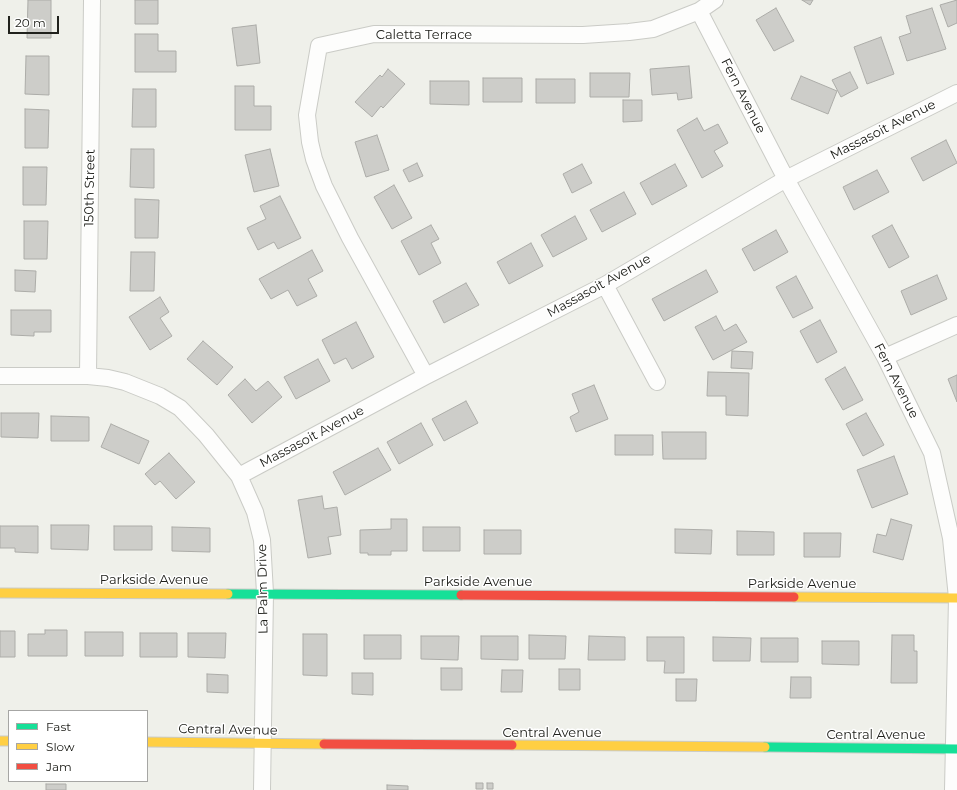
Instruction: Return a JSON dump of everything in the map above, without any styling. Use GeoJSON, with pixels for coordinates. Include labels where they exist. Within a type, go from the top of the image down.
{"type":"FeatureCollection","features":[{"type":"Feature","properties":{"kind":"street","name":"150th Street"},"geometry":{"type":"LineString","coordinates":[[88,376],[92,0]]}},
{"type":"Feature","properties":{"kind":"street","name":"Caletta Terrace"},"geometry":{"type":"LineString","coordinates":[[426,376],[324,186],[314,159],[310,142],[307,115],[319,46],[374,34],[583,35],[629,32],[654,29],[699,11],[715,0]]}},
{"type":"Feature","properties":{"kind":"street","name":"Fern Avenue"},"geometry":{"type":"LineString","coordinates":[[699,11],[786,179],[885,357],[932,453],[951,538],[957,598],[953,790]]}},
{"type":"Feature","properties":{"kind":"street","name":"Massasoit Avenue"},"geometry":{"type":"LineString","coordinates":[[239,476],[426,376],[605,285],[786,179],[957,93]]}},
{"type":"Feature","properties":{"kind":"street"},"geometry":{"type":"LineString","coordinates":[[605,285],[657,382]]}},
{"type":"Feature","properties":{"kind":"street"},"geometry":{"type":"LineString","coordinates":[[885,357],[957,325]]}},
{"type":"Feature","properties":{"kind":"street","name":"La Palm Drive"},"geometry":{"type":"LineString","coordinates":[[0,376],[88,376],[108,378],[125,382],[160,396],[180,408],[206,435],[239,476],[250,498],[260,527],[262,540],[265,593],[262,790]]}},
{"type":"Feature","properties":{"kind":"street","name":"Parkside Avenue"},"geometry":{"type":"LineString","coordinates":[[0,593],[265,593],[957,598]]}},
{"type":"Feature","properties":{"kind":"street","name":"Central Avenue"},"geometry":{"type":"LineString","coordinates":[[148,742],[955,749]]}},
{"type":"Feature","properties":{"kind":"building"},"geometry":{"type":"Polygon","coordinates":[[[28,0],[51,0],[51,38],[27,38],[28,0]]]}},
{"type":"Feature","properties":{"kind":"building"},"geometry":{"type":"Polygon","coordinates":[[[135,0],[158,0],[158,24],[135,24],[135,0]]]}},
{"type":"Feature","properties":{"kind":"building"},"geometry":{"type":"Polygon","coordinates":[[[802,0],[813,0],[810,5],[802,0]]]}},
{"type":"Feature","properties":{"kind":"building"},"geometry":{"type":"Polygon","coordinates":[[[957,0],[957,23],[948,27],[940,5],[957,0]]]}},
{"type":"Feature","properties":{"kind":"building"},"geometry":{"type":"Polygon","coordinates":[[[776,8],[794,41],[774,51],[756,20],[776,8]]]}},
{"type":"Feature","properties":{"kind":"building"},"geometry":{"type":"Polygon","coordinates":[[[932,8],[946,49],[907,61],[899,37],[911,33],[906,16],[932,8]]]}},
{"type":"Feature","properties":{"kind":"building"},"geometry":{"type":"Polygon","coordinates":[[[256,25],[260,63],[237,66],[232,28],[256,25]]]}},
{"type":"Feature","properties":{"kind":"building"},"geometry":{"type":"Polygon","coordinates":[[[135,34],[158,34],[158,51],[176,51],[176,72],[135,72],[135,34]]]}},
{"type":"Feature","properties":{"kind":"building"},"geometry":{"type":"Polygon","coordinates":[[[881,37],[894,74],[867,84],[854,47],[881,37]]]}},
{"type":"Feature","properties":{"kind":"building"},"geometry":{"type":"Polygon","coordinates":[[[26,56],[49,56],[49,95],[25,94],[26,56]]]}},
{"type":"Feature","properties":{"kind":"building"},"geometry":{"type":"Polygon","coordinates":[[[689,66],[692,98],[678,100],[677,93],[652,95],[650,69],[689,66]]]}},
{"type":"Feature","properties":{"kind":"building"},"geometry":{"type":"Polygon","coordinates":[[[388,69],[405,84],[383,108],[381,106],[372,117],[355,102],[380,75],[382,77],[388,69]]]}},
{"type":"Feature","properties":{"kind":"building"},"geometry":{"type":"Polygon","coordinates":[[[850,72],[858,88],[841,97],[832,80],[850,72]]]}},
{"type":"Feature","properties":{"kind":"building"},"geometry":{"type":"Polygon","coordinates":[[[590,73],[630,73],[629,97],[590,97],[590,73]]]}},
{"type":"Feature","properties":{"kind":"building"},"geometry":{"type":"Polygon","coordinates":[[[801,76],[837,91],[828,114],[791,99],[801,76]]]}},
{"type":"Feature","properties":{"kind":"building"},"geometry":{"type":"Polygon","coordinates":[[[483,78],[522,78],[522,102],[483,102],[483,78]]]}},
{"type":"Feature","properties":{"kind":"building"},"geometry":{"type":"Polygon","coordinates":[[[536,79],[575,79],[575,103],[536,103],[536,79]]]}},
{"type":"Feature","properties":{"kind":"building"},"geometry":{"type":"Polygon","coordinates":[[[430,81],[469,81],[469,105],[430,104],[430,81]]]}},
{"type":"Feature","properties":{"kind":"building"},"geometry":{"type":"Polygon","coordinates":[[[235,86],[254,86],[254,106],[271,106],[271,130],[235,130],[235,86]]]}},
{"type":"Feature","properties":{"kind":"building"},"geometry":{"type":"Polygon","coordinates":[[[133,89],[156,89],[156,127],[132,127],[133,89]]]}},
{"type":"Feature","properties":{"kind":"building"},"geometry":{"type":"Polygon","coordinates":[[[623,100],[642,100],[642,121],[623,122],[623,100]]]}},
{"type":"Feature","properties":{"kind":"building"},"geometry":{"type":"Polygon","coordinates":[[[25,109],[49,110],[48,148],[25,148],[25,109]]]}},
{"type":"Feature","properties":{"kind":"building"},"geometry":{"type":"Polygon","coordinates":[[[697,118],[704,131],[718,124],[728,143],[714,151],[723,166],[702,178],[677,130],[697,118]]]}},
{"type":"Feature","properties":{"kind":"building"},"geometry":{"type":"Polygon","coordinates":[[[377,135],[389,170],[366,177],[355,142],[377,135]]]}},
{"type":"Feature","properties":{"kind":"building"},"geometry":{"type":"Polygon","coordinates":[[[946,140],[957,163],[923,181],[911,158],[946,140]]]}},
{"type":"Feature","properties":{"kind":"building"},"geometry":{"type":"Polygon","coordinates":[[[131,149],[154,149],[154,188],[130,187],[131,149]]]}},
{"type":"Feature","properties":{"kind":"building"},"geometry":{"type":"Polygon","coordinates":[[[270,149],[279,186],[254,192],[245,155],[270,149]]]}},
{"type":"Feature","properties":{"kind":"building"},"geometry":{"type":"Polygon","coordinates":[[[417,163],[423,176],[409,182],[403,170],[417,163]]]}},
{"type":"Feature","properties":{"kind":"building"},"geometry":{"type":"Polygon","coordinates":[[[582,164],[592,183],[572,193],[563,174],[582,164]]]}},
{"type":"Feature","properties":{"kind":"building"},"geometry":{"type":"Polygon","coordinates":[[[675,164],[687,186],[652,205],[640,183],[675,164]]]}},
{"type":"Feature","properties":{"kind":"building"},"geometry":{"type":"Polygon","coordinates":[[[23,167],[47,167],[46,205],[23,205],[23,167]]]}},
{"type":"Feature","properties":{"kind":"building"},"geometry":{"type":"Polygon","coordinates":[[[877,170],[889,192],[854,210],[843,187],[877,170]]]}},
{"type":"Feature","properties":{"kind":"building"},"geometry":{"type":"Polygon","coordinates":[[[394,185],[412,218],[392,229],[374,197],[394,185]]]}},
{"type":"Feature","properties":{"kind":"building"},"geometry":{"type":"Polygon","coordinates":[[[624,192],[636,214],[602,232],[590,210],[624,192]]]}},
{"type":"Feature","properties":{"kind":"building"},"geometry":{"type":"Polygon","coordinates":[[[280,196],[301,238],[278,249],[274,242],[258,250],[247,228],[266,219],[260,206],[280,196]]]}},
{"type":"Feature","properties":{"kind":"building"},"geometry":{"type":"Polygon","coordinates":[[[135,199],[159,200],[158,238],[135,238],[135,199]]]}},
{"type":"Feature","properties":{"kind":"building"},"geometry":{"type":"Polygon","coordinates":[[[575,216],[587,239],[553,257],[541,235],[575,216]]]}},
{"type":"Feature","properties":{"kind":"building"},"geometry":{"type":"Polygon","coordinates":[[[24,221],[48,221],[47,259],[24,259],[24,221]]]}},
{"type":"Feature","properties":{"kind":"building"},"geometry":{"type":"Polygon","coordinates":[[[431,225],[439,239],[431,243],[441,263],[419,275],[401,241],[431,225]]]}},
{"type":"Feature","properties":{"kind":"building"},"geometry":{"type":"Polygon","coordinates":[[[892,225],[909,257],[889,268],[872,236],[892,225]]]}},
{"type":"Feature","properties":{"kind":"building"},"geometry":{"type":"Polygon","coordinates":[[[776,230],[788,252],[754,271],[742,249],[776,230]]]}},
{"type":"Feature","properties":{"kind":"building"},"geometry":{"type":"Polygon","coordinates":[[[531,243],[543,266],[509,284],[497,262],[531,243]]]}},
{"type":"Feature","properties":{"kind":"building"},"geometry":{"type":"Polygon","coordinates":[[[312,250],[323,271],[308,279],[317,296],[297,306],[288,290],[271,299],[259,279],[312,250]]]}},
{"type":"Feature","properties":{"kind":"building"},"geometry":{"type":"Polygon","coordinates":[[[131,252],[155,252],[154,291],[130,291],[131,252]]]}},
{"type":"Feature","properties":{"kind":"building"},"geometry":{"type":"Polygon","coordinates":[[[15,270],[36,271],[35,292],[15,291],[15,270]]]}},
{"type":"Feature","properties":{"kind":"building"},"geometry":{"type":"Polygon","coordinates":[[[706,270],[718,292],[664,321],[652,299],[706,270]]]}},
{"type":"Feature","properties":{"kind":"building"},"geometry":{"type":"Polygon","coordinates":[[[937,275],[947,299],[911,315],[901,291],[937,275]]]}},
{"type":"Feature","properties":{"kind":"building"},"geometry":{"type":"Polygon","coordinates":[[[796,276],[813,308],[793,318],[776,287],[796,276]]]}},
{"type":"Feature","properties":{"kind":"building"},"geometry":{"type":"Polygon","coordinates":[[[466,283],[479,305],[444,323],[433,301],[466,283]]]}},
{"type":"Feature","properties":{"kind":"building"},"geometry":{"type":"Polygon","coordinates":[[[160,297],[169,312],[160,318],[172,336],[150,350],[129,317],[160,297]]]}},
{"type":"Feature","properties":{"kind":"building"},"geometry":{"type":"Polygon","coordinates":[[[11,310],[51,310],[51,332],[34,332],[34,336],[11,335],[11,310]]]}},
{"type":"Feature","properties":{"kind":"building"},"geometry":{"type":"Polygon","coordinates":[[[716,316],[724,331],[736,324],[747,342],[713,360],[695,327],[716,316]]]}},
{"type":"Feature","properties":{"kind":"building"},"geometry":{"type":"Polygon","coordinates":[[[820,320],[837,352],[817,363],[800,331],[820,320]]]}},
{"type":"Feature","properties":{"kind":"building"},"geometry":{"type":"Polygon","coordinates":[[[356,322],[374,357],[352,369],[346,358],[334,364],[322,340],[356,322]]]}},
{"type":"Feature","properties":{"kind":"building"},"geometry":{"type":"Polygon","coordinates":[[[203,341],[233,367],[217,385],[187,359],[203,341]]]}},
{"type":"Feature","properties":{"kind":"building"},"geometry":{"type":"Polygon","coordinates":[[[732,351],[753,352],[752,369],[731,368],[732,351]]]}},
{"type":"Feature","properties":{"kind":"building"},"geometry":{"type":"Polygon","coordinates":[[[318,359],[330,381],[296,399],[284,377],[318,359]]]}},
{"type":"Feature","properties":{"kind":"building"},"geometry":{"type":"Polygon","coordinates":[[[845,367],[863,400],[843,410],[825,379],[845,367]]]}},
{"type":"Feature","properties":{"kind":"building"},"geometry":{"type":"Polygon","coordinates":[[[708,372],[749,373],[748,416],[726,415],[726,396],[707,396],[708,372]]]}},
{"type":"Feature","properties":{"kind":"building"},"geometry":{"type":"Polygon","coordinates":[[[957,375],[957,402],[948,379],[957,375]]]}},
{"type":"Feature","properties":{"kind":"building"},"geometry":{"type":"Polygon","coordinates":[[[245,379],[256,391],[268,381],[282,397],[252,423],[228,395],[245,379]]]}},
{"type":"Feature","properties":{"kind":"building"},"geometry":{"type":"Polygon","coordinates":[[[594,385],[608,419],[576,432],[570,417],[579,412],[572,394],[594,385]]]}},
{"type":"Feature","properties":{"kind":"building"},"geometry":{"type":"Polygon","coordinates":[[[466,401],[478,423],[444,441],[432,419],[466,401]]]}},
{"type":"Feature","properties":{"kind":"building"},"geometry":{"type":"Polygon","coordinates":[[[1,413],[39,413],[38,438],[1,437],[1,413]]]}},
{"type":"Feature","properties":{"kind":"building"},"geometry":{"type":"Polygon","coordinates":[[[866,413],[884,445],[863,456],[846,424],[866,413]]]}},
{"type":"Feature","properties":{"kind":"building"},"geometry":{"type":"Polygon","coordinates":[[[51,416],[89,417],[89,441],[51,441],[51,416]]]}},
{"type":"Feature","properties":{"kind":"building"},"geometry":{"type":"Polygon","coordinates":[[[421,423],[433,445],[399,464],[387,442],[421,423]]]}},
{"type":"Feature","properties":{"kind":"building"},"geometry":{"type":"Polygon","coordinates":[[[111,424],[149,441],[139,464],[101,447],[111,424]]]}},
{"type":"Feature","properties":{"kind":"building"},"geometry":{"type":"Polygon","coordinates":[[[662,432],[706,432],[706,459],[663,459],[662,432]]]}},
{"type":"Feature","properties":{"kind":"building"},"geometry":{"type":"Polygon","coordinates":[[[615,435],[653,435],[653,455],[615,455],[615,435]]]}},
{"type":"Feature","properties":{"kind":"building"},"geometry":{"type":"Polygon","coordinates":[[[378,448],[391,470],[345,495],[333,472],[378,448]]]}},
{"type":"Feature","properties":{"kind":"building"},"geometry":{"type":"Polygon","coordinates":[[[169,453],[195,482],[176,499],[160,481],[155,485],[145,474],[169,453]]]}},
{"type":"Feature","properties":{"kind":"building"},"geometry":{"type":"Polygon","coordinates":[[[894,456],[908,494],[872,508],[857,470],[894,456]]]}},
{"type":"Feature","properties":{"kind":"building"},"geometry":{"type":"Polygon","coordinates":[[[322,496],[324,509],[337,507],[341,535],[328,537],[331,554],[308,558],[298,500],[322,496]]]}},
{"type":"Feature","properties":{"kind":"building"},"geometry":{"type":"Polygon","coordinates":[[[391,519],[407,519],[407,551],[391,551],[391,555],[368,555],[368,553],[360,553],[360,530],[391,529],[391,519]]]}},
{"type":"Feature","properties":{"kind":"building"},"geometry":{"type":"Polygon","coordinates":[[[891,519],[912,525],[903,560],[873,552],[877,534],[886,536],[891,519]]]}},
{"type":"Feature","properties":{"kind":"building"},"geometry":{"type":"Polygon","coordinates":[[[51,525],[89,525],[88,550],[51,549],[51,525]]]}},
{"type":"Feature","properties":{"kind":"building"},"geometry":{"type":"Polygon","coordinates":[[[0,526],[38,526],[38,553],[15,552],[15,548],[0,548],[0,526]]]}},
{"type":"Feature","properties":{"kind":"building"},"geometry":{"type":"Polygon","coordinates":[[[114,526],[152,526],[152,550],[114,550],[114,526]]]}},
{"type":"Feature","properties":{"kind":"building"},"geometry":{"type":"Polygon","coordinates":[[[172,527],[210,528],[210,552],[172,551],[172,527]]]}},
{"type":"Feature","properties":{"kind":"building"},"geometry":{"type":"Polygon","coordinates":[[[423,527],[460,527],[460,551],[423,551],[423,527]]]}},
{"type":"Feature","properties":{"kind":"building"},"geometry":{"type":"Polygon","coordinates":[[[675,529],[712,530],[711,554],[675,553],[675,529]]]}},
{"type":"Feature","properties":{"kind":"building"},"geometry":{"type":"Polygon","coordinates":[[[484,530],[521,530],[521,554],[484,554],[484,530]]]}},
{"type":"Feature","properties":{"kind":"building"},"geometry":{"type":"Polygon","coordinates":[[[737,531],[774,532],[774,555],[737,555],[737,531]]]}},
{"type":"Feature","properties":{"kind":"building"},"geometry":{"type":"Polygon","coordinates":[[[804,533],[841,533],[840,557],[804,557],[804,533]]]}},
{"type":"Feature","properties":{"kind":"building"},"geometry":{"type":"Polygon","coordinates":[[[45,630],[67,630],[67,656],[28,656],[28,634],[45,634],[45,630]]]}},
{"type":"Feature","properties":{"kind":"building"},"geometry":{"type":"Polygon","coordinates":[[[0,631],[15,631],[15,657],[0,657],[0,631]]]}},
{"type":"Feature","properties":{"kind":"building"},"geometry":{"type":"Polygon","coordinates":[[[85,632],[123,632],[123,656],[85,656],[85,632]]]}},
{"type":"Feature","properties":{"kind":"building"},"geometry":{"type":"Polygon","coordinates":[[[140,633],[177,633],[177,657],[140,657],[140,633]]]}},
{"type":"Feature","properties":{"kind":"building"},"geometry":{"type":"Polygon","coordinates":[[[188,633],[226,633],[225,658],[188,657],[188,633]]]}},
{"type":"Feature","properties":{"kind":"building"},"geometry":{"type":"Polygon","coordinates":[[[303,634],[327,634],[327,676],[303,675],[303,634]]]}},
{"type":"Feature","properties":{"kind":"building"},"geometry":{"type":"Polygon","coordinates":[[[364,635],[401,635],[401,659],[364,659],[364,635]]]}},
{"type":"Feature","properties":{"kind":"building"},"geometry":{"type":"Polygon","coordinates":[[[529,635],[566,636],[565,659],[529,659],[529,635]]]}},
{"type":"Feature","properties":{"kind":"building"},"geometry":{"type":"Polygon","coordinates":[[[892,635],[914,635],[914,651],[917,651],[917,683],[891,683],[892,635]]]}},
{"type":"Feature","properties":{"kind":"building"},"geometry":{"type":"Polygon","coordinates":[[[421,636],[459,636],[458,660],[421,659],[421,636]]]}},
{"type":"Feature","properties":{"kind":"building"},"geometry":{"type":"Polygon","coordinates":[[[481,636],[518,636],[518,660],[481,659],[481,636]]]}},
{"type":"Feature","properties":{"kind":"building"},"geometry":{"type":"Polygon","coordinates":[[[589,636],[625,637],[625,660],[588,660],[589,636]]]}},
{"type":"Feature","properties":{"kind":"building"},"geometry":{"type":"Polygon","coordinates":[[[647,637],[684,637],[684,673],[664,673],[665,661],[647,661],[647,637]]]}},
{"type":"Feature","properties":{"kind":"building"},"geometry":{"type":"Polygon","coordinates":[[[713,637],[751,638],[750,661],[713,661],[713,637]]]}},
{"type":"Feature","properties":{"kind":"building"},"geometry":{"type":"Polygon","coordinates":[[[761,638],[798,638],[798,662],[761,662],[761,638]]]}},
{"type":"Feature","properties":{"kind":"building"},"geometry":{"type":"Polygon","coordinates":[[[822,641],[859,641],[859,665],[822,664],[822,641]]]}},
{"type":"Feature","properties":{"kind":"building"},"geometry":{"type":"Polygon","coordinates":[[[441,668],[462,668],[462,690],[441,690],[441,668]]]}},
{"type":"Feature","properties":{"kind":"building"},"geometry":{"type":"Polygon","coordinates":[[[559,669],[580,669],[580,690],[559,690],[559,669]]]}},
{"type":"Feature","properties":{"kind":"building"},"geometry":{"type":"Polygon","coordinates":[[[502,670],[523,670],[522,692],[501,692],[502,670]]]}},
{"type":"Feature","properties":{"kind":"building"},"geometry":{"type":"Polygon","coordinates":[[[352,673],[373,673],[373,695],[352,694],[352,673]]]}},
{"type":"Feature","properties":{"kind":"building"},"geometry":{"type":"Polygon","coordinates":[[[207,674],[228,675],[228,693],[207,692],[207,674]]]}},
{"type":"Feature","properties":{"kind":"building"},"geometry":{"type":"Polygon","coordinates":[[[791,677],[811,677],[811,698],[790,698],[791,677]]]}},
{"type":"Feature","properties":{"kind":"building"},"geometry":{"type":"Polygon","coordinates":[[[676,679],[697,679],[696,701],[676,701],[676,679]]]}},
{"type":"Feature","properties":{"kind":"building"},"geometry":{"type":"Polygon","coordinates":[[[476,783],[483,783],[483,789],[476,789],[476,783]]]}},
{"type":"Feature","properties":{"kind":"building"},"geometry":{"type":"Polygon","coordinates":[[[487,783],[493,783],[493,789],[487,789],[487,783]]]}},
{"type":"Feature","properties":{"kind":"building"},"geometry":{"type":"Polygon","coordinates":[[[46,784],[66,784],[66,790],[46,790],[46,784]]]}},
{"type":"Feature","properties":{"kind":"building"},"geometry":{"type":"Polygon","coordinates":[[[387,785],[408,786],[408,790],[387,790],[387,785]]]}},
{"type":"Feature","properties":{"kind":"traffic: fast"},"geometry":{"type":"LineString","coordinates":[[228,594],[461,595]]}},
{"type":"Feature","properties":{"kind":"traffic: fast"},"geometry":{"type":"LineString","coordinates":[[765,747],[957,749]]}},
{"type":"Feature","properties":{"kind":"traffic: slow"},"geometry":{"type":"LineString","coordinates":[[0,593],[228,594]]}},
{"type":"Feature","properties":{"kind":"traffic: slow"},"geometry":{"type":"LineString","coordinates":[[794,597],[957,598]]}},
{"type":"Feature","properties":{"kind":"traffic: slow"},"geometry":{"type":"LineString","coordinates":[[0,741],[8,741]]}},
{"type":"Feature","properties":{"kind":"traffic: slow"},"geometry":{"type":"LineString","coordinates":[[148,742],[324,744]]}},
{"type":"Feature","properties":{"kind":"traffic: slow"},"geometry":{"type":"LineString","coordinates":[[512,745],[765,747]]}},
{"type":"Feature","properties":{"kind":"traffic: jam"},"geometry":{"type":"LineString","coordinates":[[461,595],[794,597]]}},
{"type":"Feature","properties":{"kind":"traffic: jam"},"geometry":{"type":"LineString","coordinates":[[324,744],[512,745]]}}]}
